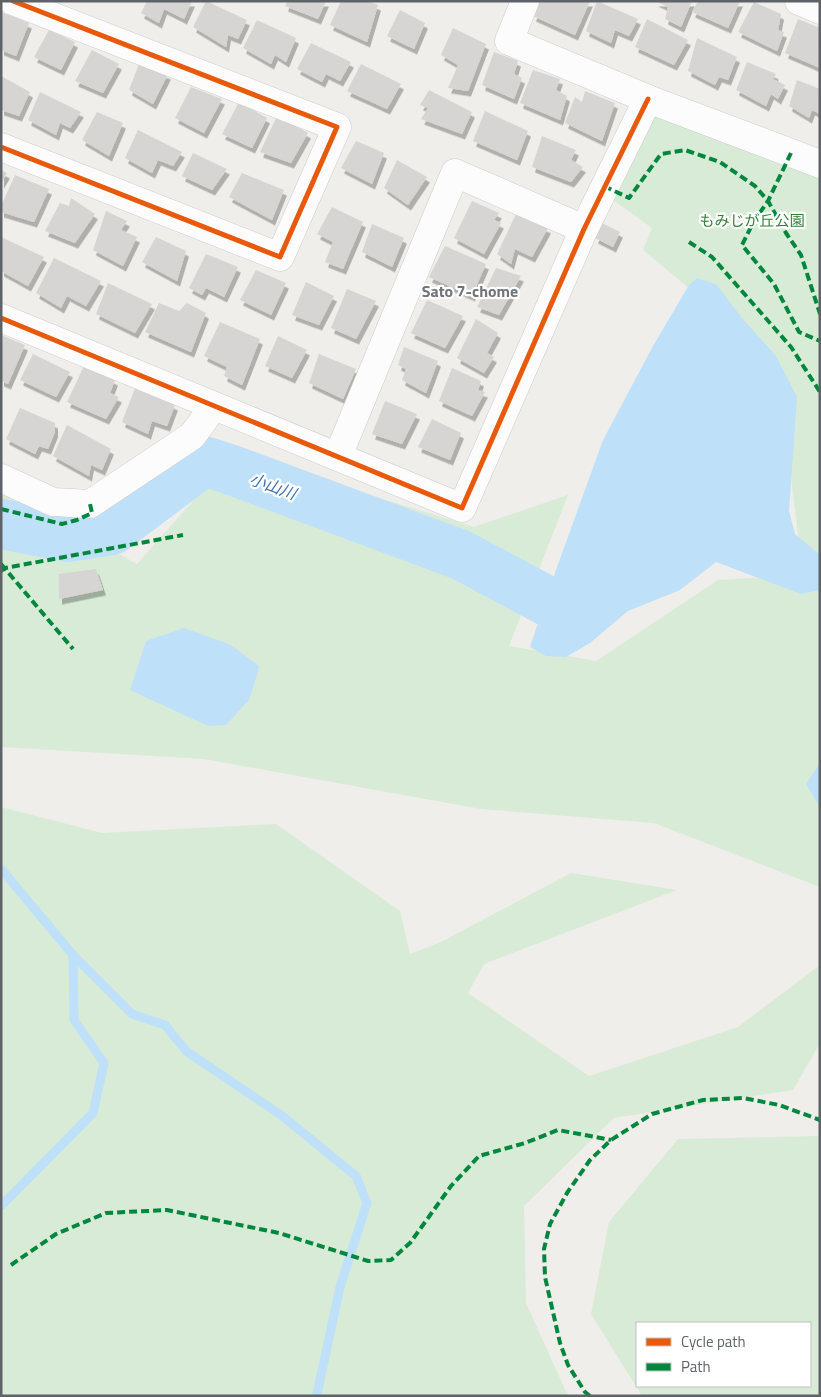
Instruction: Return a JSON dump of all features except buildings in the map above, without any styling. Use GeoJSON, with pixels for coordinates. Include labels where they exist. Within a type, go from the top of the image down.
{"type":"FeatureCollection","features":[{"type":"Feature","properties":{"kind":"street"},"geometry":{"type":"LineString","coordinates":[[1,147],[280,257],[337,127],[13,1]]}},
{"type":"Feature","properties":{"kind":"street"},"geometry":{"type":"LineString","coordinates":[[525,1],[509,41],[648,99],[820,164]]}},
{"type":"Feature","properties":{"kind":"street"},"geometry":{"type":"LineString","coordinates":[[799,1],[820,10]]}},
{"type":"Feature","properties":{"kind":"street"},"geometry":{"type":"LineString","coordinates":[[1,318],[462,508],[584,229],[648,99]]}},
{"type":"Feature","properties":{"kind":"street"},"geometry":{"type":"LineString","coordinates":[[338,456],[455,174],[584,229]]}},
{"type":"Feature","properties":{"kind":"street"},"geometry":{"type":"LineString","coordinates":[[1,478],[53,502],[90,504],[192,436],[214,406]]}},
{"type":"Feature","properties":{"kind":"green space","name":"もみじが丘公園"},"geometry":{"type":"Polygon","coordinates":[[[654,111],[820,177],[820,887],[654,823],[481,809],[204,759],[1,747],[1,490],[137,564],[209,483],[262,462],[474,527],[568,495],[509,646],[596,661],[718,580],[803,575],[781,395],[713,308],[643,250],[652,228],[613,200],[654,111]]]}},
{"type":"Feature","properties":{"kind":"green space"},"geometry":{"type":"Polygon","coordinates":[[[1,807],[102,833],[276,824],[400,911],[410,954],[439,943],[571,873],[677,890],[484,964],[468,993],[589,1076],[738,1027],[820,965],[820,1043],[793,1090],[614,1118],[524,1206],[526,1303],[568,1396],[1,1396],[1,807]]]}},
{"type":"Feature","properties":{"kind":"green space"},"geometry":{"type":"Polygon","coordinates":[[[820,1135],[820,1396],[642,1396],[636,1387],[811,1387],[811,1322],[636,1322],[636,1386],[591,1314],[609,1222],[678,1139],[820,1135]]]}},
{"type":"Feature","properties":{"kind":"water"},"geometry":{"type":"Polygon","coordinates":[[[697,278],[716,284],[742,318],[776,356],[797,397],[789,511],[795,534],[820,555],[820,590],[801,594],[716,562],[680,590],[628,611],[590,643],[566,657],[546,656],[530,647],[603,440],[653,346],[689,285],[697,278]]]}},
{"type":"Feature","properties":{"kind":"water"},"geometry":{"type":"Polygon","coordinates":[[[184,628],[231,645],[259,666],[249,700],[226,725],[208,726],[130,690],[146,641],[184,628]]]}},
{"type":"Feature","properties":{"kind":"water"},"geometry":{"type":"Polygon","coordinates":[[[820,763],[820,807],[806,784],[820,763]]]}},
{"type":"Feature","properties":{"kind":"waterway","name":"小山川"},"geometry":{"type":"LineString","coordinates":[[1,524],[68,537],[112,530],[204,461],[461,555],[549,602]]}},
{"type":"Feature","properties":{"kind":"waterway"},"geometry":{"type":"LineString","coordinates":[[1,869],[73,955],[132,1014],[165,1025],[186,1051],[281,1115],[356,1176],[367,1203],[340,1287],[317,1396]]}},
{"type":"Feature","properties":{"kind":"waterway"},"geometry":{"type":"LineString","coordinates":[[1,1206],[93,1113],[104,1063],[74,1020],[73,955]]}},
{"type":"Feature","properties":{"kind":"marked path"},"geometry":{"type":"LineString","coordinates":[[604,186],[629,198],[661,154],[685,150],[720,162],[755,186],[768,201],[801,255],[820,314]]}},
{"type":"Feature","properties":{"kind":"marked path"},"geometry":{"type":"LineString","coordinates":[[791,153],[768,201],[754,221],[742,245],[774,284],[799,332],[820,341]]}},
{"type":"Feature","properties":{"kind":"marked path"},"geometry":{"type":"LineString","coordinates":[[689,242],[712,257],[791,347],[820,392]]}},
{"type":"Feature","properties":{"kind":"marked path"},"geometry":{"type":"LineString","coordinates":[[1,509],[62,524],[92,513],[90,504]]}},
{"type":"Feature","properties":{"kind":"marked path"},"geometry":{"type":"LineString","coordinates":[[1,571],[5,568],[183,535]]}},
{"type":"Feature","properties":{"kind":"marked path"},"geometry":{"type":"LineString","coordinates":[[1,564],[73,649]]}},
{"type":"Feature","properties":{"kind":"marked path"},"geometry":{"type":"LineString","coordinates":[[590,1396],[585,1392],[568,1365],[560,1343],[545,1277],[544,1249],[550,1224],[567,1193],[590,1160],[611,1140],[652,1114],[703,1100],[743,1098],[779,1105],[820,1120]]}},
{"type":"Feature","properties":{"kind":"marked path"},"geometry":{"type":"LineString","coordinates":[[11,1265],[56,1234],[106,1213],[167,1210],[279,1233],[368,1261],[391,1260],[410,1243],[451,1186],[479,1156],[525,1143],[558,1130],[611,1140]]}},
{"type":"Feature","properties":{"kind":"cycle path"},"geometry":{"type":"LineString","coordinates":[[1,147],[280,257],[337,127],[13,1]]}},
{"type":"Feature","properties":{"kind":"cycle path"},"geometry":{"type":"LineString","coordinates":[[1,318],[462,508],[584,229],[648,99]]}},
{"type":"Feature","properties":{"kind":"district","name":"Sato 7-chome"},"geometry":{"type":"Point","coordinates":[470,291]}}]}
